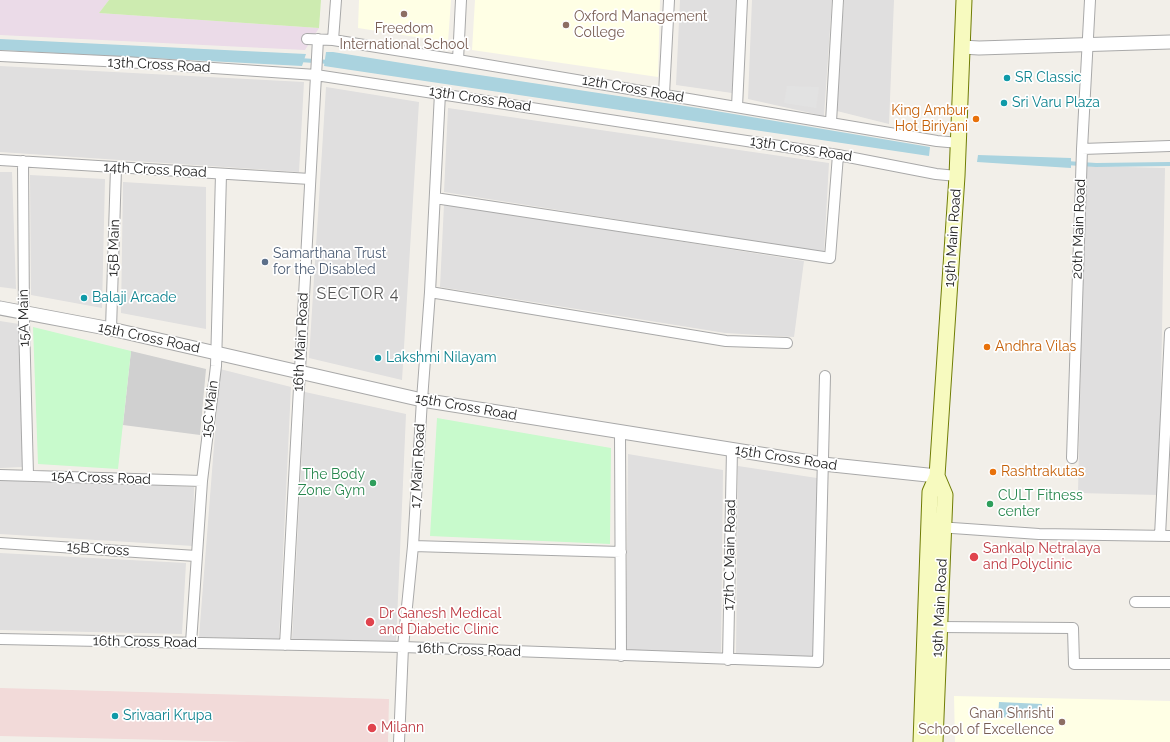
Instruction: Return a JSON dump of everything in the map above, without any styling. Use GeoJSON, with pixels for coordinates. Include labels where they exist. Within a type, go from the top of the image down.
{"type":"FeatureCollection","features":[{"type":"Feature","properties":{"kind":"main road","name":"19th Main Road"},"geometry":{"type":"LineString","coordinates":[[921,742],[928,526],[930,492],[937,476],[958,158],[964,0]]}},
{"type":"Feature","properties":{"kind":"main road","name":"19th Main Road"},"geometry":{"type":"LineString","coordinates":[[935,742],[945,495],[937,476]]}},
{"type":"Feature","properties":{"kind":"street"},"geometry":{"type":"LineString","coordinates":[[333,40],[336,0]]}},
{"type":"Feature","properties":{"kind":"street"},"geometry":{"type":"LineString","coordinates":[[458,60],[461,0]]}},
{"type":"Feature","properties":{"kind":"street"},"geometry":{"type":"LineString","coordinates":[[664,94],[669,0]]}},
{"type":"Feature","properties":{"kind":"street"},"geometry":{"type":"LineString","coordinates":[[737,107],[742,0]]}},
{"type":"Feature","properties":{"kind":"street"},"geometry":{"type":"LineString","coordinates":[[831,122],[838,0]]}},
{"type":"Feature","properties":{"kind":"street","name":"20th Main Road"},"geometry":{"type":"LineString","coordinates":[[1072,458],[1082,149],[1090,0]]}},
{"type":"Feature","properties":{"kind":"street","name":"12th Cross Road"},"geometry":{"type":"LineString","coordinates":[[312,39],[333,40],[458,60],[938,141],[958,158]]}},
{"type":"Feature","properties":{"kind":"street","name":"16th Main Road"},"geometry":{"type":"LineString","coordinates":[[285,645],[317,52],[312,39]]}},
{"type":"Feature","properties":{"kind":"street"},"geometry":{"type":"LineString","coordinates":[[962,47],[1088,46],[1170,42]]}},
{"type":"Feature","properties":{"kind":"street","name":"13th Cross Road"},"geometry":{"type":"LineString","coordinates":[[0,56],[316,70],[440,93],[838,154],[936,174],[958,158]]}},
{"type":"Feature","properties":{"kind":"street","name":"17 Main Road"},"geometry":{"type":"LineString","coordinates":[[399,742],[403,647],[413,546],[430,292],[440,93]]}},
{"type":"Feature","properties":{"kind":"street"},"geometry":{"type":"LineString","coordinates":[[1082,149],[1170,146]]}},
{"type":"Feature","properties":{"kind":"street"},"geometry":{"type":"LineString","coordinates":[[435,198],[830,258],[838,154]]}},
{"type":"Feature","properties":{"kind":"street","name":"14th Cross Road"},"geometry":{"type":"LineString","coordinates":[[0,160],[310,179]]}},
{"type":"Feature","properties":{"kind":"street","name":"15A Main"},"geometry":{"type":"LineString","coordinates":[[23,161],[24,312],[28,475]]}},
{"type":"Feature","properties":{"kind":"street","name":"15B Main"},"geometry":{"type":"LineString","coordinates":[[111,329],[116,168]]}},
{"type":"Feature","properties":{"kind":"street","name":"15C Main"},"geometry":{"type":"LineString","coordinates":[[191,643],[202,481],[216,366],[221,174]]}},
{"type":"Feature","properties":{"kind":"street"},"geometry":{"type":"LineString","coordinates":[[430,292],[726,341],[787,344]]}},
{"type":"Feature","properties":{"kind":"street","name":"15th Cross Road"},"geometry":{"type":"LineString","coordinates":[[0,308],[111,329],[422,400],[823,464],[937,476]]}},
{"type":"Feature","properties":{"kind":"street"},"geometry":{"type":"LineString","coordinates":[[928,526],[1039,534],[1165,536],[1170,333]]}},
{"type":"Feature","properties":{"kind":"street"},"geometry":{"type":"LineString","coordinates":[[823,464],[825,376]]}},
{"type":"Feature","properties":{"kind":"street"},"geometry":{"type":"LineString","coordinates":[[620,432],[621,656]]}},
{"type":"Feature","properties":{"kind":"street","name":"17th C Main Road"},"geometry":{"type":"LineString","coordinates":[[728,660],[732,450]]}},
{"type":"Feature","properties":{"kind":"street","name":"16th Cross Road"},"geometry":{"type":"LineString","coordinates":[[0,639],[403,647],[728,660],[818,662],[823,464]]}},
{"type":"Feature","properties":{"kind":"street","name":"15A Cross Road"},"geometry":{"type":"LineString","coordinates":[[0,475],[202,481]]}},
{"type":"Feature","properties":{"kind":"street","name":"15B Cross"},"geometry":{"type":"LineString","coordinates":[[0,543],[196,556]]}},
{"type":"Feature","properties":{"kind":"street"},"geometry":{"type":"LineString","coordinates":[[413,546],[621,552]]}},
{"type":"Feature","properties":{"kind":"street"},"geometry":{"type":"LineString","coordinates":[[1135,602],[1170,602]]}},
{"type":"Feature","properties":{"kind":"street"},"geometry":{"type":"LineString","coordinates":[[939,627],[1074,628],[1074,664],[1170,664]]}},
{"type":"Feature","properties":{"kind":"shaded area"},"geometry":{"type":"Polygon","coordinates":[[[0,0],[109,0],[99,13],[319,28],[305,50],[0,35],[0,0]]]}},
{"type":"Feature","properties":{"kind":"shaded area","name":"Freedom International School"},"geometry":{"type":"Polygon","coordinates":[[[359,0],[451,0],[448,42],[358,28],[359,0]]]}},
{"type":"Feature","properties":{"kind":"shaded area","name":"Oxford Management College"},"geometry":{"type":"Polygon","coordinates":[[[475,0],[660,0],[658,77],[472,50],[475,0]]]}},
{"type":"Feature","properties":{"kind":"shaded area"},"geometry":{"type":"Polygon","coordinates":[[[680,0],[736,0],[732,93],[676,85],[680,0]]]}},
{"type":"Feature","properties":{"kind":"shaded area"},"geometry":{"type":"Polygon","coordinates":[[[752,0],[832,0],[824,116],[748,99],[752,0]]]}},
{"type":"Feature","properties":{"kind":"shaded area"},"geometry":{"type":"Polygon","coordinates":[[[844,0],[894,0],[889,124],[837,111],[844,0]]]}},
{"type":"Feature","properties":{"kind":"shaded area"},"geometry":{"type":"Polygon","coordinates":[[[0,66],[304,82],[299,172],[0,152],[0,66]]]}},
{"type":"Feature","properties":{"kind":"shaded area"},"geometry":{"type":"Polygon","coordinates":[[[787,86],[819,87],[816,108],[784,103],[787,86]]]}},
{"type":"Feature","properties":{"kind":"shaded area"},"geometry":{"type":"Polygon","coordinates":[[[326,87],[419,102],[402,380],[309,358],[326,87]]]}},
{"type":"Feature","properties":{"kind":"shaded area"},"geometry":{"type":"Polygon","coordinates":[[[448,108],[829,163],[824,252],[444,192],[448,108]]]}},
{"type":"Feature","properties":{"kind":"shaded area"},"geometry":{"type":"Polygon","coordinates":[[[1085,166],[1165,168],[1159,495],[1078,493],[1085,166]]]}},
{"type":"Feature","properties":{"kind":"shaded area"},"geometry":{"type":"Polygon","coordinates":[[[0,172],[12,172],[16,289],[0,287],[0,172]]]}},
{"type":"Feature","properties":{"kind":"shaded area"},"geometry":{"type":"Polygon","coordinates":[[[30,175],[105,179],[102,308],[31,295],[30,175]]]}},
{"type":"Feature","properties":{"kind":"shaded area"},"geometry":{"type":"Polygon","coordinates":[[[123,182],[206,187],[206,329],[121,313],[123,182]]]}},
{"type":"Feature","properties":{"kind":"shaded area"},"geometry":{"type":"Polygon","coordinates":[[[444,204],[804,261],[794,337],[725,333],[440,287],[444,204]]]}},
{"type":"Feature","properties":{"kind":"shaded area"},"geometry":{"type":"Polygon","coordinates":[[[0,321],[19,324],[23,467],[0,468],[0,321]]]}},
{"type":"Feature","properties":{"kind":"shaded area"},"geometry":{"type":"Polygon","coordinates":[[[131,351],[206,369],[200,435],[123,425],[131,351]]]}},
{"type":"Feature","properties":{"kind":"shaded area"},"geometry":{"type":"Polygon","coordinates":[[[220,369],[291,387],[279,639],[199,637],[220,369]]]}},
{"type":"Feature","properties":{"kind":"shaded area"},"geometry":{"type":"Polygon","coordinates":[[[305,392],[406,414],[396,643],[292,640],[305,392]]]}},
{"type":"Feature","properties":{"kind":"shaded area"},"geometry":{"type":"Polygon","coordinates":[[[628,454],[723,470],[721,652],[626,651],[628,454]]]}},
{"type":"Feature","properties":{"kind":"shaded area"},"geometry":{"type":"Polygon","coordinates":[[[738,466],[817,478],[813,656],[736,655],[738,466]]]}},
{"type":"Feature","properties":{"kind":"shaded area"},"geometry":{"type":"Polygon","coordinates":[[[35,478],[194,487],[193,546],[0,534],[0,480],[35,478]]]}},
{"type":"Feature","properties":{"kind":"shaded area"},"geometry":{"type":"Polygon","coordinates":[[[0,553],[186,563],[182,634],[0,630],[0,553]]]}},
{"type":"Feature","properties":{"kind":"shaded area"},"geometry":{"type":"Polygon","coordinates":[[[0,688],[389,699],[388,742],[248,742],[0,736],[0,688]]]}},
{"type":"Feature","properties":{"kind":"shaded area","name":"Gnan Shrishti School of Excellence"},"geometry":{"type":"Polygon","coordinates":[[[954,696],[1170,701],[1170,742],[955,742],[954,696]]]}},
{"type":"Feature","properties":{"kind":"green space"},"geometry":{"type":"Polygon","coordinates":[[[109,0],[321,0],[319,28],[99,13],[109,0]]]}},
{"type":"Feature","properties":{"kind":"green space"},"geometry":{"type":"Polygon","coordinates":[[[33,327],[131,351],[118,469],[38,464],[33,327]]]}},
{"type":"Feature","properties":{"kind":"green space"},"geometry":{"type":"Polygon","coordinates":[[[437,418],[611,448],[610,544],[430,536],[437,418]]]}},
{"type":"Feature","properties":{"kind":"water"},"geometry":{"type":"Polygon","coordinates":[[[0,39],[306,54],[302,66],[0,50],[0,39]]]}},
{"type":"Feature","properties":{"kind":"water"},"geometry":{"type":"Polygon","coordinates":[[[326,52],[698,108],[930,147],[929,156],[324,66],[326,52]]]}},
{"type":"Feature","properties":{"kind":"water"},"geometry":{"type":"Polygon","coordinates":[[[978,155],[1071,158],[1071,168],[977,162],[978,155]]]}},
{"type":"Feature","properties":{"kind":"water"},"geometry":{"type":"Polygon","coordinates":[[[999,702],[1042,704],[1041,719],[998,717],[999,702]]]}},
{"type":"Feature","properties":{"kind":"waterway"},"geometry":{"type":"LineString","coordinates":[[299,60],[330,62]]}},
{"type":"Feature","properties":{"kind":"waterway"},"geometry":{"type":"LineString","coordinates":[[1066,163],[1096,165],[1170,164]]}},
{"type":"Feature","properties":{"kind":"place","name":"Freedom International School"},"geometry":{"type":"Point","coordinates":[404,14]}},
{"type":"Feature","properties":{"kind":"place","name":"Oxford Management College"},"geometry":{"type":"Point","coordinates":[566,25]}},
{"type":"Feature","properties":{"kind":"place","name":"SR Classic"},"geometry":{"type":"Point","coordinates":[1007,78]}},
{"type":"Feature","properties":{"kind":"place","name":"Sri Varu Plaza"},"geometry":{"type":"Point","coordinates":[1004,103]}},
{"type":"Feature","properties":{"kind":"place","name":"King Ambur Hot Biriyani"},"geometry":{"type":"Point","coordinates":[976,119]}},
{"type":"Feature","properties":{"kind":"place","name":"Samarthana Trust for the Disabled"},"geometry":{"type":"Point","coordinates":[265,262]}},
{"type":"Feature","properties":{"kind":"place","name":"Balaji Arcade"},"geometry":{"type":"Point","coordinates":[84,298]}},
{"type":"Feature","properties":{"kind":"place","name":"Andhra Vilas"},"geometry":{"type":"Point","coordinates":[987,347]}},
{"type":"Feature","properties":{"kind":"place","name":"Lakshmi Nilayam"},"geometry":{"type":"Point","coordinates":[378,358]}},
{"type":"Feature","properties":{"kind":"place","name":"Rashtrakutas"},"geometry":{"type":"Point","coordinates":[993,472]}},
{"type":"Feature","properties":{"kind":"place","name":"The Body Zone Gym"},"geometry":{"type":"Point","coordinates":[373,483]}},
{"type":"Feature","properties":{"kind":"place","name":"CULT Fitness center"},"geometry":{"type":"Point","coordinates":[990,504]}},
{"type":"Feature","properties":{"kind":"place","name":"Sankalp Netralaya and Polyclinic"},"geometry":{"type":"Point","coordinates":[974,557]}},
{"type":"Feature","properties":{"kind":"place","name":"Dr Ganesh Medical and Diabetic Clinic"},"geometry":{"type":"Point","coordinates":[370,622]}},
{"type":"Feature","properties":{"kind":"place","name":"Srivaari Krupa"},"geometry":{"type":"Point","coordinates":[115,716]}},
{"type":"Feature","properties":{"kind":"place","name":"Gnan Shrishti School of Excellence"},"geometry":{"type":"Point","coordinates":[1062,722]}},
{"type":"Feature","properties":{"kind":"place","name":"Milann"},"geometry":{"type":"Point","coordinates":[372,728]}},
{"type":"Feature","properties":{"kind":"district","name":"SECTOR 4"},"geometry":{"type":"Point","coordinates":[358,294]}}]}
